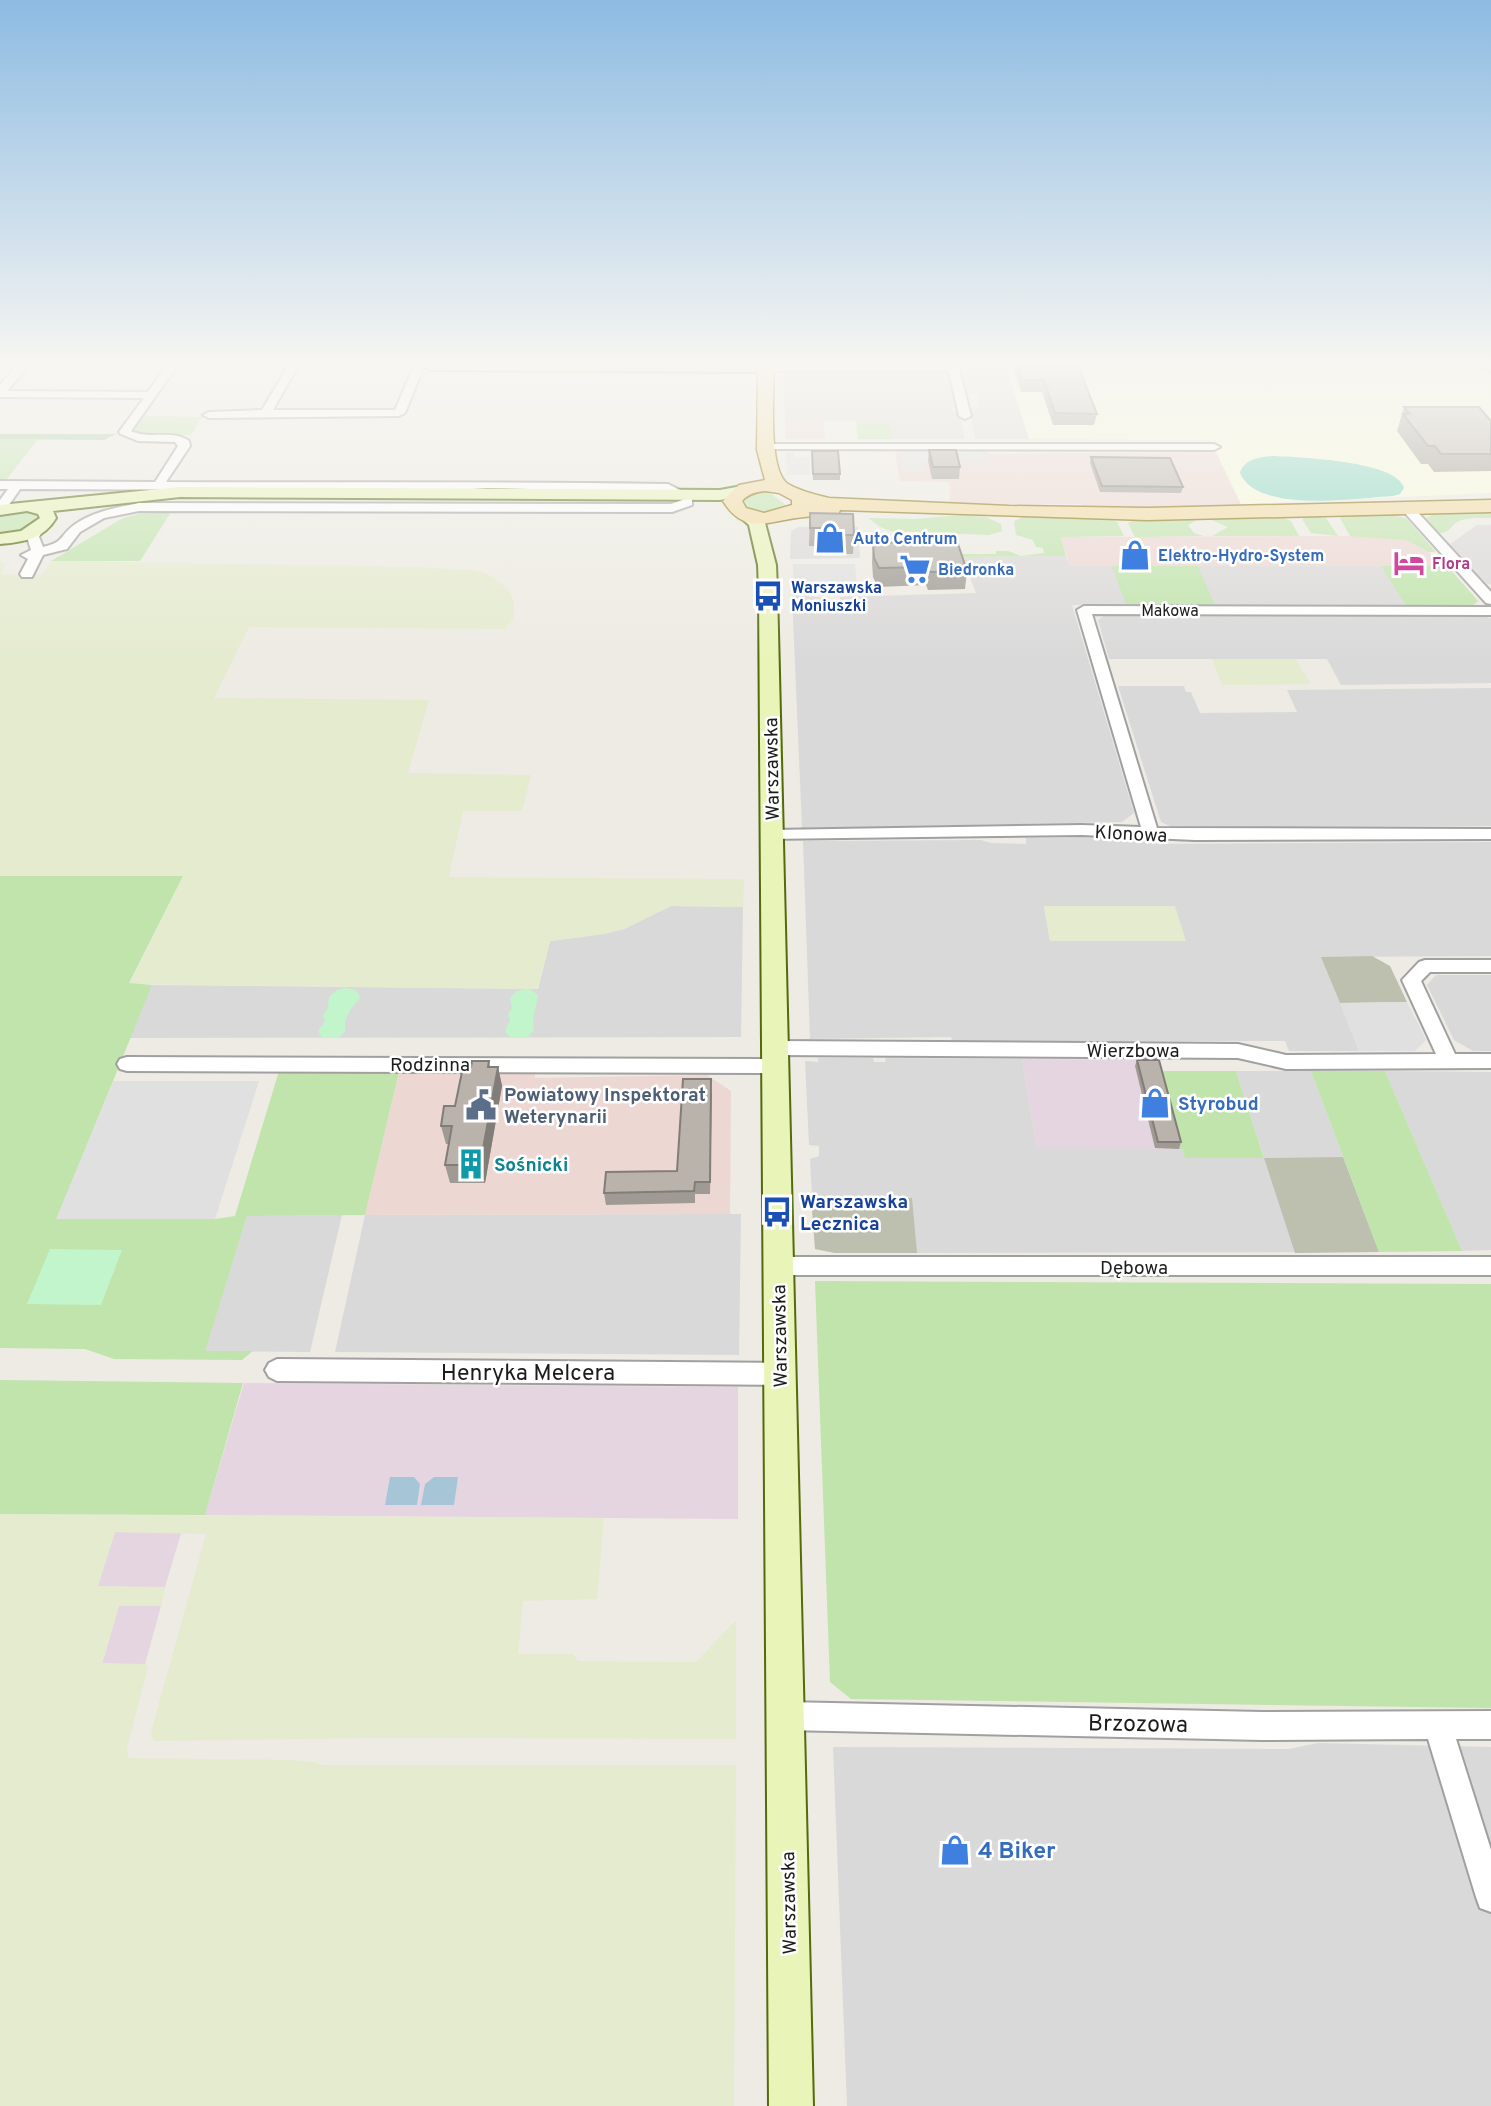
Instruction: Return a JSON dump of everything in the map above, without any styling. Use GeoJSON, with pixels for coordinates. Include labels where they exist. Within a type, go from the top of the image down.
{"type":"FeatureCollection","features":[{"type":"Feature","properties":{"kind":"main road"},"geometry":{"type":"LineString","coordinates":[[741,512],[732,501],[744,490],[759,464]]}},
{"type":"Feature","properties":{"kind":"main road"},"geometry":{"type":"LineString","coordinates":[[769,464],[773,480],[789,503]]}},
{"type":"Feature","properties":{"kind":"main road"},"geometry":{"type":"LineString","coordinates":[[0,510],[39,516],[163,499],[686,498],[720,495],[763,486],[805,511],[900,514],[980,511],[1191,516],[1491,506]]}},
{"type":"Feature","properties":{"kind":"main road"},"geometry":{"type":"LineString","coordinates":[[686,498],[722,505],[765,519],[789,503]]}},
{"type":"Feature","properties":{"kind":"main road","name":"Warszawska"},"geometry":{"type":"LineString","coordinates":[[767,565],[774,545],[776,525],[789,503]]}},
{"type":"Feature","properties":{"kind":"main road","name":"Warszawska"},"geometry":{"type":"LineString","coordinates":[[741,512],[757,523],[767,565],[791,2106]]}},
{"type":"Feature","properties":{"kind":"main road"},"geometry":{"type":"LineString","coordinates":[[2,539],[39,516]]}},
{"type":"Feature","properties":{"kind":"street"},"geometry":{"type":"LineString","coordinates":[[158,486],[172,464]]}},
{"type":"Feature","properties":{"kind":"street"},"geometry":{"type":"LineString","coordinates":[[0,485],[441,487],[488,484],[668,488],[686,498],[672,508],[139,507],[93,519],[76,530],[66,545],[33,556],[2,539]]}},
{"type":"Feature","properties":{"kind":"street"},"geometry":{"type":"LineString","coordinates":[[0,510],[21,485]]}},
{"type":"Feature","properties":{"kind":"street"},"geometry":{"type":"LineString","coordinates":[[21,485],[27,501],[39,516],[33,537],[33,556],[27,574]]}},
{"type":"Feature","properties":{"kind":"street"},"geometry":{"type":"LineString","coordinates":[[1408,509],[1491,600]]}},
{"type":"Feature","properties":{"kind":"street","name":"Makowa"},"geometry":{"type":"LineString","coordinates":[[1151,834],[1084,610],[1491,611]]}},
{"type":"Feature","properties":{"kind":"street","name":"Klonowa"},"geometry":{"type":"LineString","coordinates":[[772,835],[1082,830],[1151,834],[1491,834]]}},
{"type":"Feature","properties":{"kind":"street"},"geometry":{"type":"LineString","coordinates":[[1449,1061],[1411,980],[1425,966],[1491,966]]}},
{"type":"Feature","properties":{"kind":"street","name":"Wierzbowa"},"geometry":{"type":"LineString","coordinates":[[775,1057],[1238,1051],[1286,1062],[1491,1061]]}},
{"type":"Feature","properties":{"kind":"street","name":"Rodzinna"},"geometry":{"type":"LineString","coordinates":[[127,1064],[775,1057]]}},
{"type":"Feature","properties":{"kind":"street","name":"Dębowa"},"geometry":{"type":"LineString","coordinates":[[778,1266],[1491,1266]]}},
{"type":"Feature","properties":{"kind":"street","name":"Henryka Melcera"},"geometry":{"type":"LineString","coordinates":[[277,1370],[780,1374]]}},
{"type":"Feature","properties":{"kind":"street","name":"Brzozowa"},"geometry":{"type":"LineString","coordinates":[[785,1716],[1262,1726],[1491,1725]]}},
{"type":"Feature","properties":{"kind":"street"},"geometry":{"type":"LineString","coordinates":[[1437,1724],[1491,1897]]}},
{"type":"Feature","properties":{"kind":"shaded area"},"geometry":{"type":"Polygon","coordinates":[[[787,464],[809,464],[810,475],[787,475],[787,464]]]}},
{"type":"Feature","properties":{"kind":"shaded area"},"geometry":{"type":"Polygon","coordinates":[[[897,464],[1223,464],[1243,508],[1086,508],[1081,504],[970,505],[950,503],[949,482],[900,481],[897,464]]]}},
{"type":"Feature","properties":{"kind":"shaded area"},"geometry":{"type":"Polygon","coordinates":[[[902,464],[922,464],[923,472],[903,472],[902,464]]]}},
{"type":"Feature","properties":{"kind":"shaded area"},"geometry":{"type":"Polygon","coordinates":[[[1222,464],[1491,464],[1491,493],[1241,504],[1222,464]]]}},
{"type":"Feature","properties":{"kind":"shaded area"},"geometry":{"type":"Polygon","coordinates":[[[1477,525],[1491,525],[1491,584],[1487,584],[1450,544],[1477,525]]]}},
{"type":"Feature","properties":{"kind":"shaded area"},"geometry":{"type":"Polygon","coordinates":[[[798,527],[858,527],[860,558],[790,559],[791,531],[798,527]]]}},
{"type":"Feature","properties":{"kind":"shaded area"},"geometry":{"type":"Polygon","coordinates":[[[1373,536],[1406,540],[1427,549],[1432,556],[1439,556],[1447,566],[1070,566],[1061,537],[1373,536]]]}},
{"type":"Feature","properties":{"kind":"shaded area"},"geometry":{"type":"Polygon","coordinates":[[[1066,556],[1070,566],[1447,566],[1478,601],[1473,605],[1072,605],[1134,813],[1122,822],[802,828],[792,595],[818,597],[841,603],[840,597],[976,593],[962,557],[1066,556]]]}},
{"type":"Feature","properties":{"kind":"shaded area"},"geometry":{"type":"Polygon","coordinates":[[[0,561],[6,565],[1,574],[26,575],[42,575],[51,561],[413,567],[486,573],[507,588],[514,602],[514,617],[505,629],[249,627],[214,698],[429,700],[408,773],[531,775],[522,811],[463,811],[449,877],[744,879],[743,907],[671,906],[624,929],[550,941],[538,989],[129,984],[183,877],[0,876],[0,561]]]}},
{"type":"Feature","properties":{"kind":"shaded area"},"geometry":{"type":"Polygon","coordinates":[[[793,564],[855,564],[857,585],[793,582],[793,564]]]}},
{"type":"Feature","properties":{"kind":"shaded area"},"geometry":{"type":"Polygon","coordinates":[[[1104,616],[1482,616],[1491,618],[1491,683],[1341,685],[1327,659],[1109,659],[1098,620],[1104,616]]]}},
{"type":"Feature","properties":{"kind":"shaded area"},"geometry":{"type":"Polygon","coordinates":[[[1212,659],[1295,659],[1311,684],[1222,685],[1212,659]]]}},
{"type":"Feature","properties":{"kind":"shaded area"},"geometry":{"type":"Polygon","coordinates":[[[1118,686],[1184,686],[1186,692],[1191,692],[1200,713],[1297,712],[1287,690],[1491,688],[1491,826],[1172,827],[1161,822],[1118,686]]]}},
{"type":"Feature","properties":{"kind":"shaded area"},"geometry":{"type":"Polygon","coordinates":[[[1115,837],[1155,841],[1157,844],[1491,842],[1491,956],[1322,957],[1359,1051],[1289,1051],[1285,1041],[952,1041],[951,1037],[810,1039],[803,841],[981,840],[991,843],[1026,844],[1026,838],[1115,837]],[[1175,906],[1044,907],[1050,941],[1175,906]]]}},
{"type":"Feature","properties":{"kind":"shaded area"},"geometry":{"type":"Polygon","coordinates":[[[671,906],[743,907],[741,1037],[128,1038],[152,985],[538,989],[550,941],[624,929],[671,906]]]}},
{"type":"Feature","properties":{"kind":"shaded area"},"geometry":{"type":"Polygon","coordinates":[[[1044,906],[1175,906],[1186,941],[1050,941],[1044,906]]]}},
{"type":"Feature","properties":{"kind":"shaded area"},"geometry":{"type":"Polygon","coordinates":[[[1372,956],[1390,966],[1407,1002],[1340,1003],[1321,957],[1372,956]]]}},
{"type":"Feature","properties":{"kind":"shaded area"},"geometry":{"type":"Polygon","coordinates":[[[1436,975],[1491,975],[1491,1051],[1473,1051],[1454,1040],[1427,985],[1436,975]]]}},
{"type":"Feature","properties":{"kind":"shaded area"},"geometry":{"type":"Polygon","coordinates":[[[1407,1002],[1426,1040],[1415,1051],[1359,1051],[1340,1003],[1407,1002]]]}},
{"type":"Feature","properties":{"kind":"shaded area"},"geometry":{"type":"Polygon","coordinates":[[[818,1058],[873,1058],[874,1062],[885,1062],[886,1058],[1022,1059],[1037,1148],[1183,1148],[1186,1158],[1264,1157],[1236,1071],[1311,1071],[1379,1252],[835,1253],[815,1249],[810,1159],[819,1156],[819,1146],[809,1145],[805,1061],[818,1062],[818,1058]]]}},
{"type":"Feature","properties":{"kind":"shaded area"},"geometry":{"type":"Polygon","coordinates":[[[1022,1059],[1155,1060],[1179,1149],[1037,1148],[1022,1059]]]}},
{"type":"Feature","properties":{"kind":"shaded area"},"geometry":{"type":"Polygon","coordinates":[[[1385,1071],[1491,1072],[1491,1250],[1462,1251],[1385,1071]]]}},
{"type":"Feature","properties":{"kind":"shaded area"},"geometry":{"type":"Polygon","coordinates":[[[399,1072],[535,1073],[535,1078],[707,1075],[731,1091],[730,1214],[365,1215],[399,1072]]]}},
{"type":"Feature","properties":{"kind":"shaded area"},"geometry":{"type":"Polygon","coordinates":[[[113,1081],[259,1081],[215,1219],[56,1219],[113,1081]]]}},
{"type":"Feature","properties":{"kind":"shaded area"},"geometry":{"type":"Polygon","coordinates":[[[1343,1157],[1379,1252],[1295,1253],[1264,1158],[1343,1157]]]}},
{"type":"Feature","properties":{"kind":"shaded area"},"geometry":{"type":"Polygon","coordinates":[[[811,1197],[912,1198],[917,1253],[835,1253],[815,1249],[811,1197]]]}},
{"type":"Feature","properties":{"kind":"shaded area"},"geometry":{"type":"Polygon","coordinates":[[[741,1214],[739,1355],[335,1352],[365,1215],[741,1214]]]}},
{"type":"Feature","properties":{"kind":"shaded area"},"geometry":{"type":"Polygon","coordinates":[[[342,1215],[310,1352],[204,1351],[247,1216],[342,1215]]]}},
{"type":"Feature","properties":{"kind":"shaded area"},"geometry":{"type":"Polygon","coordinates":[[[244,1383],[738,1387],[738,1519],[205,1515],[244,1383]]]}},
{"type":"Feature","properties":{"kind":"shaded area"},"geometry":{"type":"Polygon","coordinates":[[[0,1514],[604,1518],[597,1599],[523,1601],[518,1654],[573,1654],[578,1661],[696,1662],[736,1620],[736,1739],[375,1738],[154,1741],[151,1732],[206,1534],[115,1532],[98,1586],[165,1587],[161,1606],[119,1606],[102,1663],[145,1664],[148,1667],[127,1748],[128,1758],[291,1760],[321,1765],[736,1765],[734,2106],[0,2106],[0,1514]]]}},
{"type":"Feature","properties":{"kind":"shaded area"},"geometry":{"type":"Polygon","coordinates":[[[115,1532],[181,1533],[165,1587],[97,1587],[115,1532]]]}},
{"type":"Feature","properties":{"kind":"shaded area"},"geometry":{"type":"Polygon","coordinates":[[[119,1606],[161,1606],[145,1664],[102,1664],[119,1606]]]}},
{"type":"Feature","properties":{"kind":"shaded area"},"geometry":{"type":"Polygon","coordinates":[[[1318,1743],[1491,1747],[1491,2106],[847,2106],[833,1747],[1289,1749],[1318,1743]]]}},
{"type":"Feature","properties":{"kind":"green space"},"geometry":{"type":"Polygon","coordinates":[[[0,464],[18,464],[6,480],[0,480],[0,464]]]}},
{"type":"Feature","properties":{"kind":"green space"},"geometry":{"type":"Polygon","coordinates":[[[1358,464],[1385,472],[1398,479],[1404,488],[1400,494],[1393,496],[1309,501],[1286,499],[1250,486],[1240,473],[1245,465],[1358,464]]]}},
{"type":"Feature","properties":{"kind":"green space"},"geometry":{"type":"Polygon","coordinates":[[[768,491],[788,507],[761,513],[744,505],[743,501],[747,496],[768,491]]]}},
{"type":"Feature","properties":{"kind":"green space"},"geometry":{"type":"Polygon","coordinates":[[[23,511],[36,516],[37,521],[27,529],[0,534],[0,515],[23,511]]]}},
{"type":"Feature","properties":{"kind":"green space"},"geometry":{"type":"Polygon","coordinates":[[[171,512],[140,561],[51,561],[123,518],[171,512]]]}},
{"type":"Feature","properties":{"kind":"green space"},"geometry":{"type":"Polygon","coordinates":[[[1491,512],[1491,518],[1463,520],[1443,533],[1439,533],[1426,518],[1432,515],[1491,512]]]}},
{"type":"Feature","properties":{"kind":"green space"},"geometry":{"type":"Polygon","coordinates":[[[1381,513],[1406,518],[1436,552],[1429,552],[1406,540],[1350,536],[1340,518],[1347,515],[1381,513]]]}},
{"type":"Feature","properties":{"kind":"green space"},"geometry":{"type":"Polygon","coordinates":[[[962,515],[986,517],[1001,524],[1002,531],[989,535],[891,531],[868,518],[915,519],[962,515]]]}},
{"type":"Feature","properties":{"kind":"green space"},"geometry":{"type":"Polygon","coordinates":[[[1026,516],[1109,518],[1117,522],[1124,536],[1061,537],[1066,556],[962,557],[962,554],[996,554],[996,551],[1008,551],[1021,556],[1044,553],[1043,548],[1036,547],[1033,540],[1016,535],[1014,521],[1026,516]]]}},
{"type":"Feature","properties":{"kind":"green space"},"geometry":{"type":"Polygon","coordinates":[[[1309,516],[1326,518],[1338,536],[1311,533],[1302,519],[1309,516]]]}},
{"type":"Feature","properties":{"kind":"green space"},"geometry":{"type":"Polygon","coordinates":[[[1283,518],[1291,521],[1299,536],[1212,536],[1228,527],[1209,519],[1283,518]]]}},
{"type":"Feature","properties":{"kind":"green space"},"geometry":{"type":"Polygon","coordinates":[[[1136,519],[1193,519],[1195,521],[1188,525],[1194,533],[1204,536],[1135,537],[1128,523],[1136,519]]]}},
{"type":"Feature","properties":{"kind":"green space"},"geometry":{"type":"Polygon","coordinates":[[[1112,566],[1198,566],[1215,605],[1126,605],[1112,566]]]}},
{"type":"Feature","properties":{"kind":"green space"},"geometry":{"type":"Polygon","coordinates":[[[1381,566],[1447,566],[1478,601],[1473,605],[1406,605],[1381,566]]]}},
{"type":"Feature","properties":{"kind":"green space"},"geometry":{"type":"Polygon","coordinates":[[[0,876],[183,876],[129,983],[152,985],[57,1219],[215,1219],[235,1216],[279,1071],[399,1072],[365,1215],[247,1216],[205,1351],[253,1351],[242,1360],[114,1359],[85,1349],[0,1348],[0,876]]]}},
{"type":"Feature","properties":{"kind":"green space"},"geometry":{"type":"Polygon","coordinates":[[[525,989],[538,995],[533,1020],[534,1030],[527,1038],[510,1038],[505,1030],[512,1008],[510,998],[517,991],[525,989]]]}},
{"type":"Feature","properties":{"kind":"green space"},"geometry":{"type":"Polygon","coordinates":[[[337,990],[356,990],[360,998],[345,1021],[345,1032],[338,1038],[322,1038],[318,1031],[325,1021],[323,1015],[328,1008],[329,997],[337,990]]]}},
{"type":"Feature","properties":{"kind":"green space"},"geometry":{"type":"Polygon","coordinates":[[[1158,1071],[1236,1071],[1264,1158],[1185,1158],[1183,1149],[1179,1149],[1158,1071]]]}},
{"type":"Feature","properties":{"kind":"green space"},"geometry":{"type":"Polygon","coordinates":[[[1311,1071],[1385,1071],[1462,1251],[1379,1252],[1311,1071]]]}},
{"type":"Feature","properties":{"kind":"green space"},"geometry":{"type":"Polygon","coordinates":[[[50,1249],[122,1250],[101,1305],[27,1304],[50,1249]]]}},
{"type":"Feature","properties":{"kind":"green space"},"geometry":{"type":"Polygon","coordinates":[[[815,1281],[1491,1284],[1491,1708],[851,1699],[830,1682],[815,1281]]]}},
{"type":"Feature","properties":{"kind":"green space"},"geometry":{"type":"Polygon","coordinates":[[[0,1380],[243,1383],[205,1515],[0,1514],[0,1380]]]}},
{"type":"Feature","properties":{"kind":"water"},"geometry":{"type":"Polygon","coordinates":[[[390,1477],[414,1477],[420,1484],[417,1505],[385,1505],[390,1477]]]}},
{"type":"Feature","properties":{"kind":"water"},"geometry":{"type":"Polygon","coordinates":[[[434,1477],[458,1477],[454,1505],[421,1505],[425,1484],[434,1477]]]}},
{"type":"Feature","properties":{"kind":"building"},"geometry":{"type":"Polygon","coordinates":[[[813,464],[839,464],[840,474],[813,474],[813,464]]]}},
{"type":"Feature","properties":{"kind":"building"},"geometry":{"type":"Polygon","coordinates":[[[932,464],[959,464],[960,467],[933,467],[932,464]]]}},
{"type":"Feature","properties":{"kind":"building"},"geometry":{"type":"Polygon","coordinates":[[[1094,464],[1173,464],[1183,487],[1102,486],[1094,464]]]}},
{"type":"Feature","properties":{"kind":"building"},"geometry":{"type":"Polygon","coordinates":[[[810,513],[853,514],[854,535],[834,535],[833,528],[810,528],[810,513]]]}},
{"type":"Feature","properties":{"kind":"building"},"geometry":{"type":"Polygon","coordinates":[[[957,541],[967,571],[930,572],[928,567],[879,568],[874,558],[873,543],[957,541]]]}},
{"type":"Feature","properties":{"kind":"building","name":"Styrobud"},"geometry":{"type":"Polygon","coordinates":[[[1137,1060],[1159,1060],[1181,1142],[1158,1142],[1137,1060]]]}},
{"type":"Feature","properties":{"kind":"building"},"geometry":{"type":"Polygon","coordinates":[[[472,1061],[489,1061],[488,1067],[498,1067],[480,1165],[445,1165],[452,1126],[441,1126],[444,1106],[455,1106],[463,1067],[471,1067],[472,1061]]]}},
{"type":"Feature","properties":{"kind":"building"},"geometry":{"type":"Polygon","coordinates":[[[683,1079],[711,1079],[710,1182],[695,1182],[694,1191],[604,1193],[606,1172],[677,1171],[683,1079]]]}},
{"type":"Feature","properties":{"kind":"place","name":"Auto Centrum"},"geometry":{"type":"Point","coordinates":[830,538]}},
{"type":"Feature","properties":{"kind":"place","name":"Elektro-Hydro-System"},"geometry":{"type":"Point","coordinates":[1135,555]}},
{"type":"Feature","properties":{"kind":"place","name":"Flora"},"geometry":{"type":"Point","coordinates":[1409,563]}},
{"type":"Feature","properties":{"kind":"place","name":"Biedronka"},"geometry":{"type":"Point","coordinates":[915,569]}},
{"type":"Feature","properties":{"kind":"place","name":"Warszawska Moniuszki"},"geometry":{"type":"Point","coordinates":[768,596]}},
{"type":"Feature","properties":{"kind":"place","name":"Styrobud"},"geometry":{"type":"Point","coordinates":[1155,1103]}},
{"type":"Feature","properties":{"kind":"place","name":"Powiatowy Inspektorat Weterynarii"},"geometry":{"type":"Point","coordinates":[481,1105]}},
{"type":"Feature","properties":{"kind":"place","name":"Sośnicki"},"geometry":{"type":"Point","coordinates":[471,1164]}},
{"type":"Feature","properties":{"kind":"place","name":"Warszawska Lecznica"},"geometry":{"type":"Point","coordinates":[777,1212]}},
{"type":"Feature","properties":{"kind":"place","name":"4 Biker"},"geometry":{"type":"Point","coordinates":[955,1850]}}]}
